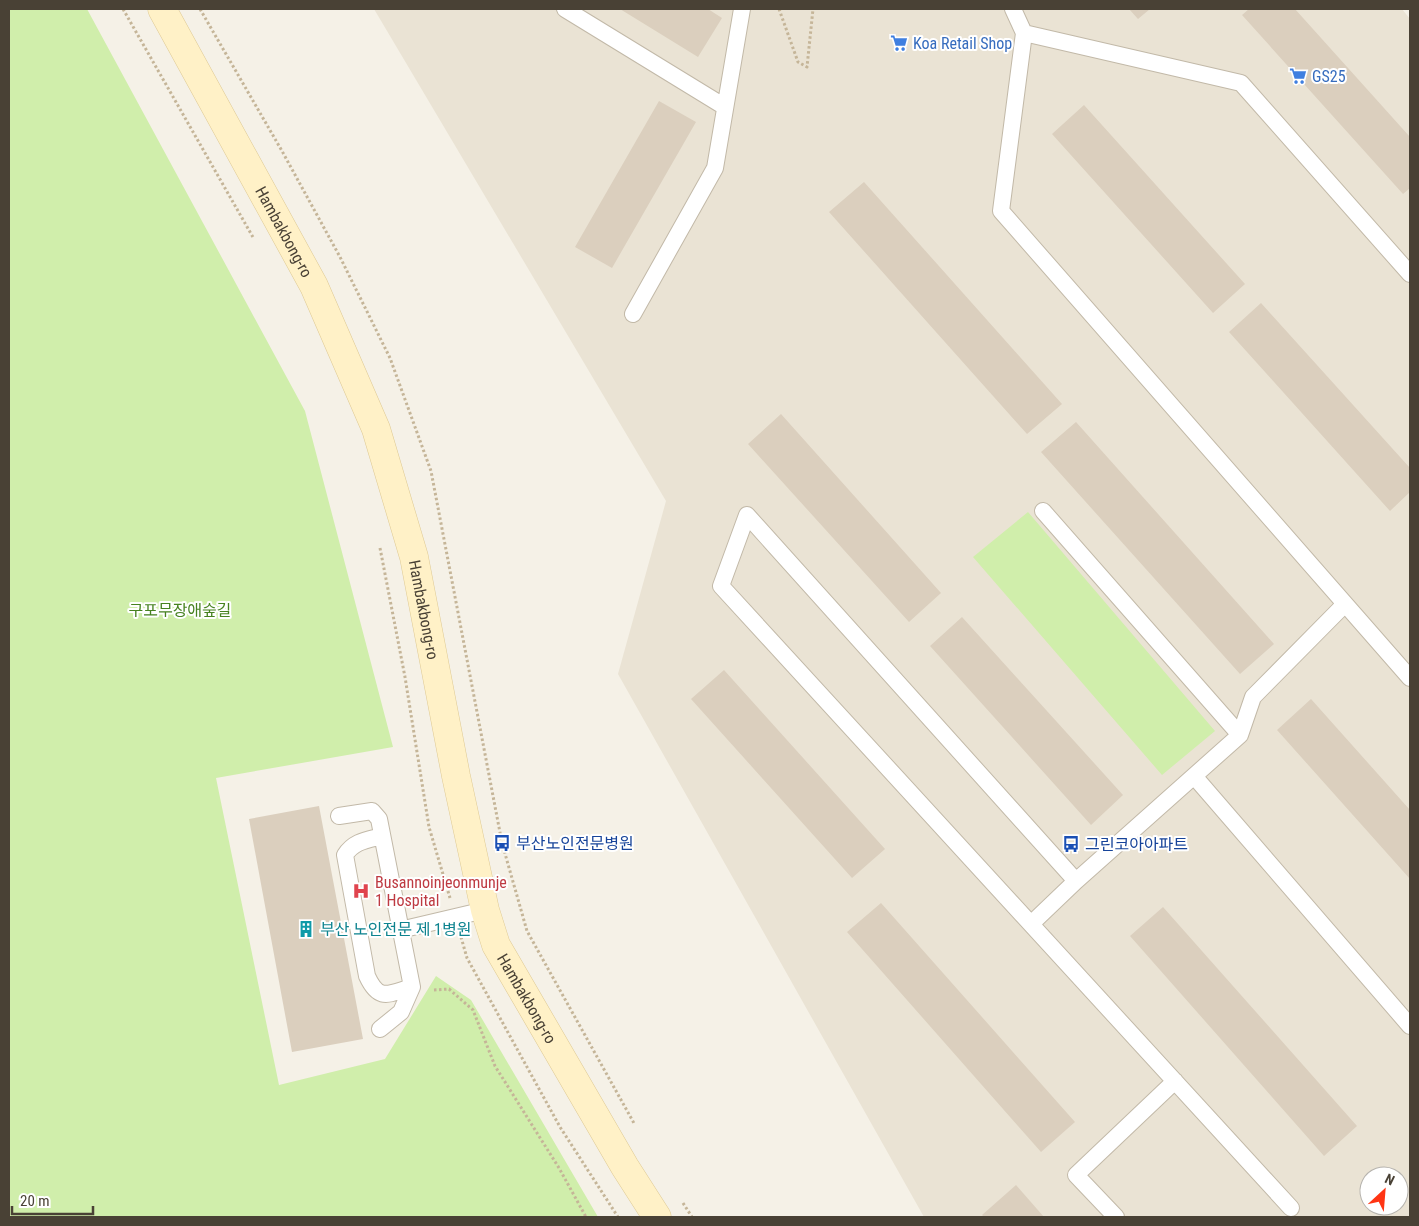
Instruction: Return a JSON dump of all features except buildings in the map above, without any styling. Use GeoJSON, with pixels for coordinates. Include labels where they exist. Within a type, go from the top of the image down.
{"type":"FeatureCollection","features":[{"type":"Feature","properties":{"kind":"main road","name":"Hambakbong-ro"},"geometry":{"type":"LineString","coordinates":[[162,9],[314,286],[376,429],[414,556],[456,776],[485,910],[496,945],[625,1167],[657,1217]]}},
{"type":"Feature","properties":{"kind":"lane"},"geometry":{"type":"LineString","coordinates":[[565,9],[725,107]]}},
{"type":"Feature","properties":{"kind":"lane"},"geometry":{"type":"LineString","coordinates":[[633,314],[714,168],[742,9]]}},
{"type":"Feature","properties":{"kind":"lane"},"geometry":{"type":"LineString","coordinates":[[1013,9],[1024,33],[1001,210],[1344,605],[1410,678]]}},
{"type":"Feature","properties":{"kind":"lane"},"geometry":{"type":"LineString","coordinates":[[1024,33],[1242,83],[1410,274]]}},
{"type":"Feature","properties":{"kind":"lane"},"geometry":{"type":"LineString","coordinates":[[1043,511],[1240,735]]}},
{"type":"Feature","properties":{"kind":"lane"},"geometry":{"type":"LineString","coordinates":[[1076,881],[747,515],[721,586],[1291,1208]]}},
{"type":"Feature","properties":{"kind":"lane"},"geometry":{"type":"LineString","coordinates":[[1031,924],[1076,881],[1240,735],[1253,697],[1344,605]]}},
{"type":"Feature","properties":{"kind":"lane"},"geometry":{"type":"LineString","coordinates":[[1194,776],[1410,1026]]}},
{"type":"Feature","properties":{"kind":"lane"},"geometry":{"type":"LineString","coordinates":[[339,816],[372,811],[379,819],[412,987],[401,1012],[380,1029]]}},
{"type":"Feature","properties":{"kind":"lane"},"geometry":{"type":"LineString","coordinates":[[382,836],[363,840],[350,846],[345,855],[367,976],[373,988],[380,994],[390,994],[412,987]]}},
{"type":"Feature","properties":{"kind":"lane"},"geometry":{"type":"LineString","coordinates":[[400,930],[485,910]]}},
{"type":"Feature","properties":{"kind":"lane"},"geometry":{"type":"LineString","coordinates":[[1116,1217],[1076,1175],[1175,1081]]}},
{"type":"Feature","properties":{"kind":"path"},"geometry":{"type":"LineString","coordinates":[[123,9],[256,242]]}},
{"type":"Feature","properties":{"kind":"path"},"geometry":{"type":"LineString","coordinates":[[779,9],[798,62],[807,67],[813,9]]}},
{"type":"Feature","properties":{"kind":"path"},"geometry":{"type":"LineString","coordinates":[[379,540],[405,677],[429,826],[467,958],[560,1127],[618,1217]]}},
{"type":"Feature","properties":{"kind":"path"},"geometry":{"type":"LineString","coordinates":[[401,1012],[420,1003],[434,989],[449,989],[473,1010],[495,1066],[559,1168],[586,1217]]}},
{"type":"Feature","properties":{"kind":"shaded area","name":"그린코아아파트"},"geometry":{"type":"Polygon","coordinates":[[[374,9],[1402,9],[1410,19],[1410,1217],[924,1217],[618,674],[666,501],[374,9]]]}},
{"type":"Feature","properties":{"kind":"green space","name":"구포무장애숲길"},"geometry":{"type":"Polygon","coordinates":[[[9,9],[87,9],[305,411],[393,747],[216,778],[279,1085],[385,1059],[436,976],[471,1000],[598,1217],[9,1217],[9,9]]]}},
{"type":"Feature","properties":{"kind":"green space"},"geometry":{"type":"Polygon","coordinates":[[[1028,512],[1215,731],[1162,775],[973,557],[1028,512]]]}},
{"type":"Feature","properties":{"kind":"place","name":"Koa Retail Shop"},"geometry":{"type":"Point","coordinates":[899,43]}},
{"type":"Feature","properties":{"kind":"place","name":"GS25"},"geometry":{"type":"Point","coordinates":[1298,76]}},
{"type":"Feature","properties":{"kind":"place","name":"부산노인전문병원"},"geometry":{"type":"Point","coordinates":[502,843]}},
{"type":"Feature","properties":{"kind":"place","name":"그린코아아파트"},"geometry":{"type":"Point","coordinates":[1071,844]}},
{"type":"Feature","properties":{"kind":"place","name":"Busannoinjeonmunje 1 Hospital"},"geometry":{"type":"Point","coordinates":[361,891]}},
{"type":"Feature","properties":{"kind":"place","name":"부산 노인전문 제 1병원"},"geometry":{"type":"Point","coordinates":[306,929]}}]}
